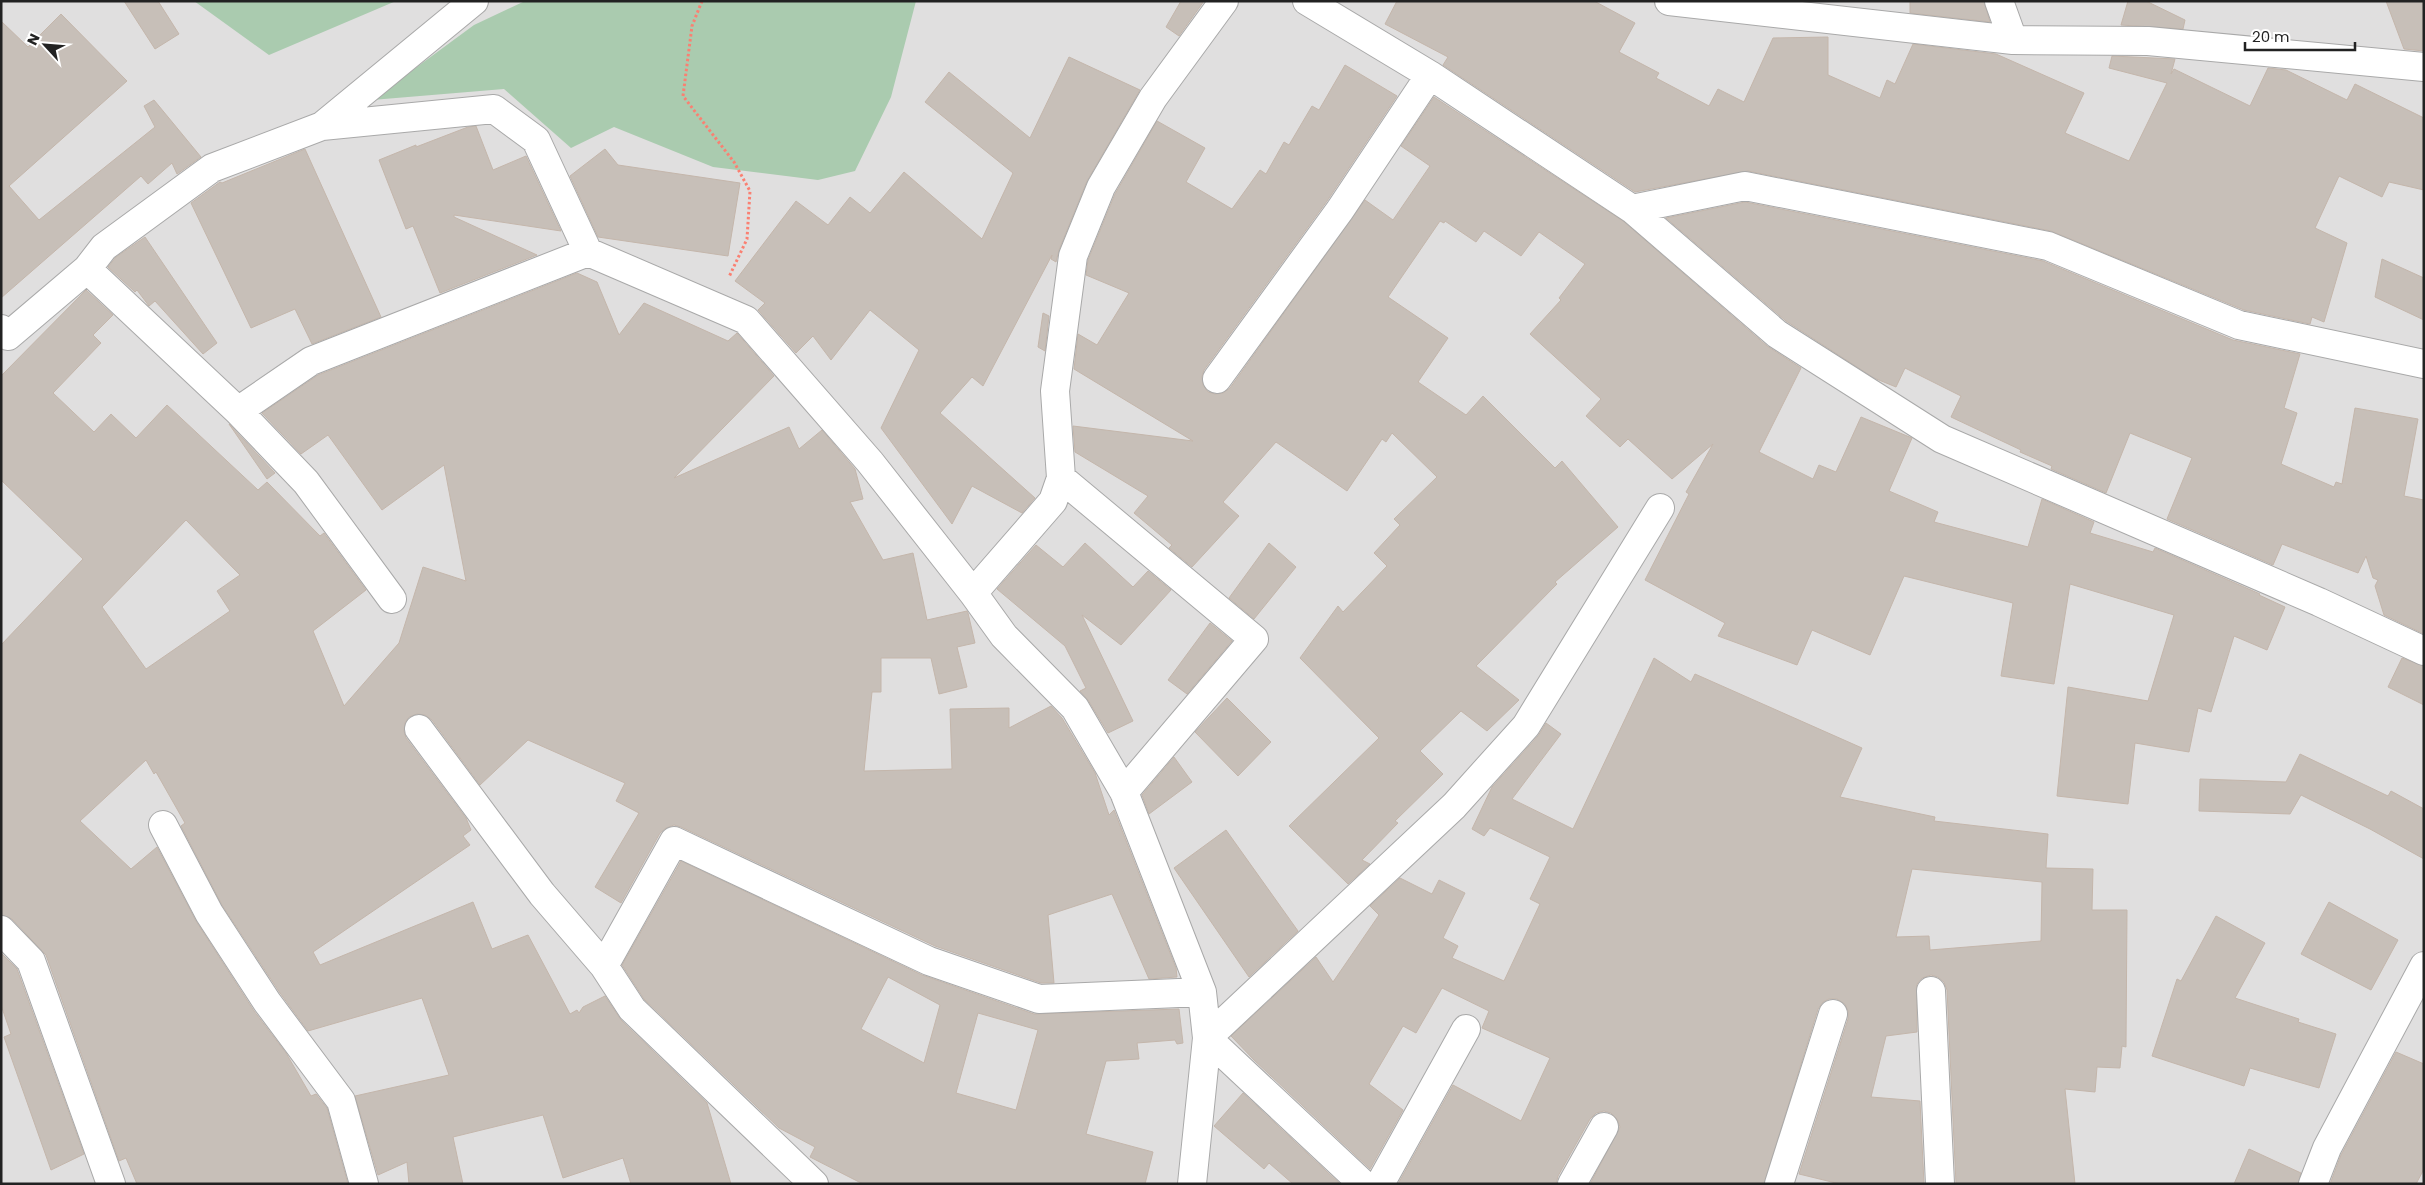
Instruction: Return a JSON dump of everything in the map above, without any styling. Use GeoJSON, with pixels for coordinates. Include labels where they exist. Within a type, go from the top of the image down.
{"type":"FeatureCollection","features":[{"type":"Feature","properties":{"kind":"street"},"geometry":{"type":"LineString","coordinates":[[322,126],[474,1]]}},
{"type":"Feature","properties":{"kind":"street"},"geometry":{"type":"LineString","coordinates":[[973,593],[1053,501],[1061,478],[1056,391],[1073,256],[1101,187],[1148,106],[1224,1]]}},
{"type":"Feature","properties":{"kind":"street"},"geometry":{"type":"LineString","coordinates":[[1308,1],[1430,75],[1632,209],[1777,334],[1942,440],[2319,602],[2424,651]]}},
{"type":"Feature","properties":{"kind":"street"},"geometry":{"type":"LineString","coordinates":[[1669,1],[2013,40],[2148,40],[2424,67]]}},
{"type":"Feature","properties":{"kind":"street"},"geometry":{"type":"LineString","coordinates":[[1999,1],[2013,40]]}},
{"type":"Feature","properties":{"kind":"street"},"geometry":{"type":"LineString","coordinates":[[1217,379],[1340,210],[1430,75]]}},
{"type":"Feature","properties":{"kind":"street"},"geometry":{"type":"LineString","coordinates":[[1,330],[8,336],[87,269],[104,247],[212,168],[322,126],[494,109],[536,140],[588,252],[746,320],[870,462],[973,593],[1004,636],[1075,708],[1124,792],[1202,992],[1206,1038],[1192,1184]]}},
{"type":"Feature","properties":{"kind":"street"},"geometry":{"type":"LineString","coordinates":[[1632,209],[1745,186],[2048,246],[2239,325],[2424,364]]}},
{"type":"Feature","properties":{"kind":"street"},"geometry":{"type":"LineString","coordinates":[[238,410],[311,361],[588,252]]}},
{"type":"Feature","properties":{"kind":"street"},"geometry":{"type":"LineString","coordinates":[[87,269],[238,410],[306,482],[392,599]]}},
{"type":"Feature","properties":{"kind":"street"},"geometry":{"type":"LineString","coordinates":[[1061,478],[1254,640],[1124,792]]}},
{"type":"Feature","properties":{"kind":"street"},"geometry":{"type":"LineString","coordinates":[[1206,1038],[1454,806],[1526,726],[1660,508]]}},
{"type":"Feature","properties":{"kind":"street"},"geometry":{"type":"LineString","coordinates":[[420,729],[542,894],[604,966],[632,1009],[814,1184]]}},
{"type":"Feature","properties":{"kind":"street"},"geometry":{"type":"LineString","coordinates":[[163,825],[209,913],[266,1002],[341,1101],[364,1184]]}},
{"type":"Feature","properties":{"kind":"street"},"geometry":{"type":"LineString","coordinates":[[604,966],[674,841],[929,962],[1039,999],[1202,992]]}},
{"type":"Feature","properties":{"kind":"street"},"geometry":{"type":"LineString","coordinates":[[1,930],[31,961],[111,1184]]}},
{"type":"Feature","properties":{"kind":"street"},"geometry":{"type":"LineString","coordinates":[[2313,1184],[2327,1148],[2424,966]]}},
{"type":"Feature","properties":{"kind":"street"},"geometry":{"type":"LineString","coordinates":[[1931,991],[1940,1184]]}},
{"type":"Feature","properties":{"kind":"street"},"geometry":{"type":"LineString","coordinates":[[1779,1184],[1834,1014]]}},
{"type":"Feature","properties":{"kind":"street"},"geometry":{"type":"LineString","coordinates":[[1380,1184],[1466,1029]]}},
{"type":"Feature","properties":{"kind":"street"},"geometry":{"type":"LineString","coordinates":[[1206,1038],[1363,1184]]}},
{"type":"Feature","properties":{"kind":"street"},"geometry":{"type":"LineString","coordinates":[[1572,1184],[1604,1127]]}},
{"type":"Feature","properties":{"kind":"path"},"geometry":{"type":"LineString","coordinates":[[702,1],[692,26],[683,96],[734,162],[750,191],[747,239],[714,306]]}},
{"type":"Feature","properties":{"kind":"shaded area"},"geometry":{"type":"Polygon","coordinates":[[[1,1],[2424,1],[2424,1184],[1,1184],[1,1]]]}},
{"type":"Feature","properties":{"kind":"green space"},"geometry":{"type":"Polygon","coordinates":[[[194,1],[396,1],[269,55],[194,1]]]}},
{"type":"Feature","properties":{"kind":"green space"},"geometry":{"type":"Polygon","coordinates":[[[525,1],[916,1],[891,97],[855,171],[818,180],[713,167],[614,127],[571,148],[504,89],[372,100],[474,25],[525,1]]]}},
{"type":"Feature","properties":{"kind":"building"},"geometry":{"type":"Polygon","coordinates":[[[124,1],[158,1],[179,34],[155,49],[124,1]]]}},
{"type":"Feature","properties":{"kind":"building"},"geometry":{"type":"Polygon","coordinates":[[[1181,1],[1204,1],[1179,36],[1166,27],[1181,1]]]}},
{"type":"Feature","properties":{"kind":"building"},"geometry":{"type":"Polygon","coordinates":[[[1397,1],[1594,1],[1635,23],[1619,52],[1659,73],[1656,78],[1709,106],[1718,89],[1744,102],[1773,38],[1828,37],[1828,75],[1880,98],[1887,80],[1895,84],[1913,44],[1996,54],[2084,93],[2065,133],[2129,161],[2167,83],[2109,68],[2112,56],[2175,59],[2171,74],[2174,69],[2250,106],[2268,68],[2286,70],[2347,100],[2355,84],[2424,118],[2424,190],[2389,182],[2382,197],[2339,176],[2315,228],[2347,243],[2324,322],[2312,317],[2310,324],[2244,310],[2051,231],[1748,171],[1635,192],[1443,65],[1448,57],[1385,24],[1397,1]]]}},
{"type":"Feature","properties":{"kind":"building"},"geometry":{"type":"Polygon","coordinates":[[[1910,1],[1984,1],[1990,22],[1910,13],[1910,1]]]}},
{"type":"Feature","properties":{"kind":"building"},"geometry":{"type":"Polygon","coordinates":[[[2128,1],[2146,1],[2185,20],[2183,29],[2121,25],[2128,1]]]}},
{"type":"Feature","properties":{"kind":"building"},"geometry":{"type":"Polygon","coordinates":[[[2386,1],[2424,1],[2424,51],[2404,49],[2386,1]]]}},
{"type":"Feature","properties":{"kind":"building"},"geometry":{"type":"Polygon","coordinates":[[[61,14],[127,81],[9,186],[39,220],[155,127],[144,106],[154,100],[201,157],[177,174],[172,163],[148,184],[141,176],[1,298],[1,21],[28,47],[61,14]]]}},
{"type":"Feature","properties":{"kind":"building"},"geometry":{"type":"Polygon","coordinates":[[[1069,57],[1140,90],[1087,181],[1056,262],[1051,259],[1052,255],[983,386],[972,377],[940,413],[1035,498],[1022,513],[972,486],[952,524],[881,428],[919,350],[870,310],[831,360],[813,336],[796,353],[758,310],[765,303],[735,281],[796,201],[828,225],[850,197],[870,213],[904,172],[982,239],[1013,173],[925,102],[949,72],[1030,138],[1069,57]]]}},
{"type":"Feature","properties":{"kind":"building"},"geometry":{"type":"Polygon","coordinates":[[[1345,65],[1397,96],[1327,201],[1204,370],[1202,377],[1203,385],[1208,392],[1215,394],[1223,393],[1230,388],[1365,200],[1393,220],[1430,166],[1401,146],[1434,97],[1623,221],[1767,346],[1801,368],[1759,452],[1813,479],[1819,465],[1836,472],[1861,417],[1912,438],[1889,491],[1938,512],[1934,522],[2028,547],[2042,499],[2094,522],[2090,533],[2153,552],[2155,548],[2260,594],[2285,607],[2267,650],[2234,636],[2211,712],[2198,708],[2189,752],[2135,743],[2128,804],[2057,796],[2068,687],[2148,701],[2174,615],[2070,584],[2054,684],[2001,676],[2013,603],[1904,576],[1870,655],[1812,630],[1797,665],[1718,636],[1725,623],[1645,580],[1689,494],[1686,492],[1713,444],[1672,479],[1628,439],[1620,447],[1586,416],[1601,399],[1530,334],[1561,300],[1559,298],[1585,264],[1539,232],[1521,256],[1484,231],[1476,242],[1445,221],[1444,223],[1440,221],[1388,297],[1448,338],[1418,382],[1466,415],[1483,396],[1555,468],[1562,461],[1618,527],[1555,582],[1557,584],[1476,666],[1519,700],[1487,731],[1461,711],[1420,751],[1443,774],[1395,821],[1398,823],[1362,860],[1370,864],[1348,884],[1289,826],[1379,738],[1300,658],[1338,606],[1343,612],[1387,566],[1374,553],[1400,525],[1394,519],[1437,477],[1392,433],[1386,442],[1382,439],[1347,491],[1276,442],[1223,502],[1239,516],[1192,567],[1169,548],[1172,545],[1134,513],[1148,496],[1075,452],[1073,426],[1193,441],[1074,369],[1078,334],[1097,345],[1129,293],[1086,275],[1088,260],[1115,194],[1157,121],[1205,148],[1186,182],[1232,209],[1260,170],[1266,174],[1284,142],[1289,145],[1312,106],[1319,110],[1345,65]]]}},
{"type":"Feature","properties":{"kind":"building"},"geometry":{"type":"Polygon","coordinates":[[[476,126],[493,170],[526,156],[561,231],[454,215],[454,217],[537,255],[440,293],[413,226],[406,229],[379,160],[416,145],[416,147],[468,127],[476,126]]]}},
{"type":"Feature","properties":{"kind":"building"},"geometry":{"type":"Polygon","coordinates":[[[305,149],[381,317],[312,344],[295,309],[251,328],[191,203],[220,182],[222,183],[305,149]]]}},
{"type":"Feature","properties":{"kind":"building"},"geometry":{"type":"Polygon","coordinates":[[[605,149],[618,165],[740,183],[728,256],[598,237],[570,176],[605,149]]]}},
{"type":"Feature","properties":{"kind":"building"},"geometry":{"type":"Polygon","coordinates":[[[1745,202],[2043,261],[2233,340],[2300,354],[2284,408],[2297,413],[2281,464],[2334,487],[2336,482],[2342,484],[2355,408],[2418,419],[2404,496],[2424,500],[2424,634],[2384,615],[2375,586],[2378,580],[2373,578],[2366,556],[2358,573],[2282,544],[2273,565],[2167,519],[2192,458],[2130,433],[2106,493],[2051,469],[2052,466],[1951,417],[1961,396],[1905,368],[1896,387],[1874,378],[1786,321],[1666,218],[1745,202]]]}},
{"type":"Feature","properties":{"kind":"building"},"geometry":{"type":"Polygon","coordinates":[[[145,237],[217,343],[203,354],[155,301],[149,306],[137,290],[135,292],[108,267],[116,257],[145,237]]]}},
{"type":"Feature","properties":{"kind":"building"},"geometry":{"type":"Polygon","coordinates":[[[2382,259],[2424,278],[2424,320],[2375,297],[2382,259]]]}},
{"type":"Feature","properties":{"kind":"building"},"geometry":{"type":"Polygon","coordinates":[[[577,273],[597,282],[619,335],[644,303],[728,341],[737,333],[774,376],[674,478],[789,427],[799,449],[822,430],[855,469],[863,499],[850,502],[883,560],[913,553],[927,620],[967,611],[968,613],[975,643],[957,647],[967,687],[939,694],[931,658],[881,658],[881,692],[872,692],[864,771],[952,769],[950,709],[1009,708],[1009,728],[1051,706],[1062,718],[1095,773],[1109,815],[1114,810],[1176,968],[1177,977],[1149,979],[1112,894],[1048,915],[1054,983],[1041,983],[935,946],[674,825],[660,833],[621,903],[595,887],[639,813],[616,801],[625,783],[528,740],[480,785],[432,720],[425,715],[417,714],[409,717],[405,723],[404,731],[406,738],[466,818],[471,830],[463,836],[470,845],[313,952],[320,965],[473,902],[492,949],[528,935],[570,1014],[577,1010],[579,1013],[583,1007],[605,996],[621,1020],[707,1103],[731,1184],[631,1184],[623,1158],[563,1178],[543,1115],[453,1137],[463,1184],[409,1184],[407,1162],[378,1175],[355,1096],[449,1075],[422,998],[308,1031],[280,993],[222,905],[181,826],[185,823],[156,772],[154,774],[146,760],[80,821],[131,869],[157,847],[196,921],[254,1011],[286,1053],[311,1096],[316,1094],[327,1108],[348,1184],[137,1184],[126,1158],[119,1161],[46,955],[12,919],[1,915],[1,645],[83,559],[1,480],[1,376],[86,290],[113,315],[93,335],[101,343],[53,393],[94,432],[111,414],[136,438],[167,405],[258,490],[267,482],[320,536],[324,533],[366,590],[313,631],[344,706],[399,643],[423,567],[466,581],[444,465],[382,510],[328,435],[301,454],[262,413],[318,375],[577,273]],[[186,520],[102,607],[146,669],[230,611],[217,591],[240,575],[186,520]]]}},
{"type":"Feature","properties":{"kind":"building"},"geometry":{"type":"Polygon","coordinates":[[[1043,313],[1049,316],[1045,351],[1038,347],[1043,313]]]}},
{"type":"Feature","properties":{"kind":"building"},"geometry":{"type":"Polygon","coordinates":[[[229,424],[275,473],[267,479],[229,424]]]}},
{"type":"Feature","properties":{"kind":"building"},"geometry":{"type":"Polygon","coordinates":[[[1085,543],[1133,587],[1148,571],[1171,590],[1121,645],[1082,615],[1133,721],[1108,733],[1088,700],[1080,691],[1086,688],[1065,646],[997,589],[1036,545],[1063,567],[1085,543]]]}},
{"type":"Feature","properties":{"kind":"building"},"geometry":{"type":"Polygon","coordinates":[[[1269,543],[1296,567],[1254,619],[1229,598],[1269,543]]]}},
{"type":"Feature","properties":{"kind":"building"},"geometry":{"type":"Polygon","coordinates":[[[1210,623],[1232,641],[1187,694],[1168,680],[1210,623]]]}},
{"type":"Feature","properties":{"kind":"building"},"geometry":{"type":"Polygon","coordinates":[[[1654,658],[1691,682],[1695,674],[1862,748],[1840,797],[1935,817],[1934,821],[2048,834],[2046,868],[2093,869],[2092,910],[2127,910],[2126,1047],[2122,1046],[2120,1068],[2097,1067],[2095,1092],[2065,1089],[2075,1184],[1956,1184],[1947,990],[1944,982],[1938,977],[1931,975],[1922,978],[1917,984],[1917,1032],[1886,1036],[1871,1097],[1920,1101],[1924,1184],[1840,1184],[1799,1174],[1848,1019],[1848,1011],[1845,1004],[1837,999],[1829,999],[1823,1002],[1818,1009],[1764,1184],[1590,1184],[1620,1127],[1617,1119],[1611,1113],[1604,1111],[1596,1113],[1590,1119],[1558,1176],[1556,1184],[1398,1184],[1453,1085],[1521,1121],[1550,1058],[1482,1028],[1489,1011],[1442,988],[1416,1033],[1403,1026],[1369,1084],[1403,1110],[1370,1169],[1231,1036],[1316,957],[1333,982],[1379,915],[1370,906],[1400,878],[1432,894],[1439,880],[1465,893],[1443,938],[1458,946],[1452,958],[1504,981],[1540,904],[1530,899],[1550,857],[1490,828],[1484,836],[1472,829],[1492,787],[1538,736],[1546,723],[1561,734],[1512,799],[1573,829],[1654,658]],[[1912,869],[1896,937],[1929,936],[1930,950],[2041,941],[2042,882],[1912,869]]]}},
{"type":"Feature","properties":{"kind":"building"},"geometry":{"type":"Polygon","coordinates":[[[2402,658],[2424,666],[2424,705],[2388,687],[2402,658]]]}},
{"type":"Feature","properties":{"kind":"building"},"geometry":{"type":"Polygon","coordinates":[[[1227,698],[1271,742],[1238,776],[1195,732],[1227,698]]]}},
{"type":"Feature","properties":{"kind":"building"},"geometry":{"type":"Polygon","coordinates":[[[2300,754],[2388,796],[2391,791],[2424,809],[2424,859],[2370,829],[2301,795],[2290,814],[2199,811],[2200,779],[2286,782],[2300,754]]]}},
{"type":"Feature","properties":{"kind":"building"},"geometry":{"type":"Polygon","coordinates":[[[1174,757],[1192,782],[1149,814],[1142,795],[1174,757]]]}},
{"type":"Feature","properties":{"kind":"building"},"geometry":{"type":"Polygon","coordinates":[[[1226,830],[1298,931],[1249,977],[1174,868],[1226,830]]]}},
{"type":"Feature","properties":{"kind":"building"},"geometry":{"type":"Polygon","coordinates":[[[681,861],[922,975],[1034,1014],[1179,1009],[1183,1043],[1177,1044],[1175,1040],[1137,1043],[1139,1059],[1106,1061],[1086,1134],[1153,1152],[1145,1184],[863,1184],[810,1157],[815,1147],[779,1128],[644,999],[622,965],[681,861]],[[888,977],[861,1029],[924,1063],[940,1005],[888,977]],[[978,1013],[956,1093],[1016,1110],[1038,1030],[978,1013]]]}},
{"type":"Feature","properties":{"kind":"building"},"geometry":{"type":"Polygon","coordinates":[[[2329,902],[2398,940],[2371,990],[2301,954],[2329,902]]]}},
{"type":"Feature","properties":{"kind":"building"},"geometry":{"type":"Polygon","coordinates":[[[2216,916],[2265,943],[2235,998],[2299,1019],[2298,1022],[2336,1034],[2319,1088],[2250,1068],[2244,1086],[2152,1056],[2177,979],[2181,981],[2216,916]]]}},
{"type":"Feature","properties":{"kind":"building"},"geometry":{"type":"Polygon","coordinates":[[[1,953],[17,969],[84,1154],[51,1170],[4,1037],[11,1034],[1,1005],[1,953]]]}},
{"type":"Feature","properties":{"kind":"building"},"geometry":{"type":"Polygon","coordinates":[[[2396,1052],[2424,1064],[2424,1169],[2416,1184],[2330,1184],[2341,1155],[2396,1052]]]}},
{"type":"Feature","properties":{"kind":"building"},"geometry":{"type":"Polygon","coordinates":[[[1243,1093],[1340,1184],[1293,1184],[1269,1163],[1264,1169],[1214,1126],[1243,1093]]]}},
{"type":"Feature","properties":{"kind":"building"},"geometry":{"type":"Polygon","coordinates":[[[2249,1149],[2301,1173],[2298,1184],[2234,1184],[2249,1149]]]}}]}
